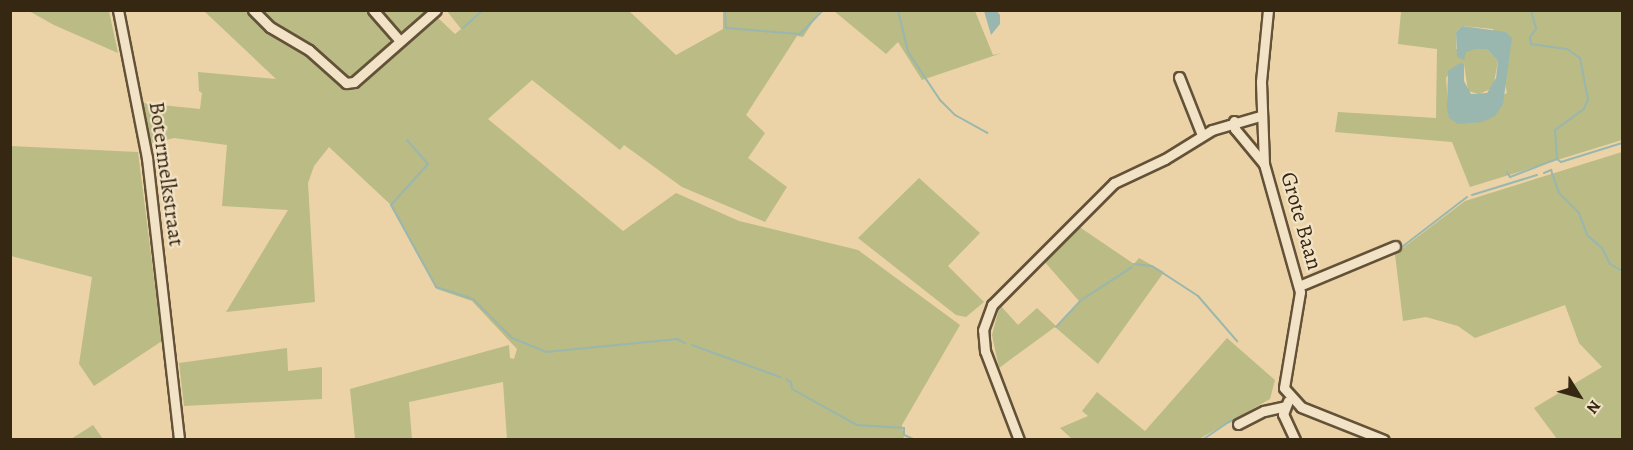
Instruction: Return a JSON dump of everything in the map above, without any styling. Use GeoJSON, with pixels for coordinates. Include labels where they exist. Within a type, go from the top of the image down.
{"type":"FeatureCollection","features":[{"type":"Feature","properties":{"kind":"street","name":"Botermelkstraat"},"geometry":{"type":"LineString","coordinates":[[118,10],[147,158],[179,440]]}},
{"type":"Feature","properties":{"kind":"street"},"geometry":{"type":"LineString","coordinates":[[253,10],[270,27],[309,50],[346,83],[354,82],[436,10]]}},
{"type":"Feature","properties":{"kind":"street"},"geometry":{"type":"LineString","coordinates":[[373,10],[400,41]]}},
{"type":"Feature","properties":{"kind":"street","name":"Grote Baan"},"geometry":{"type":"LineString","coordinates":[[1268,10],[1260,116],[1264,164],[1299,286],[1283,375],[1287,402],[1283,417],[1295,440]]}},
{"type":"Feature","properties":{"kind":"street"},"geometry":{"type":"LineString","coordinates":[[1179,77],[1202,135]]}},
{"type":"Feature","properties":{"kind":"street"},"geometry":{"type":"LineString","coordinates":[[1019,440],[985,351],[983,330],[992,305],[1106,189],[1202,135],[1234,121],[1260,116]]}},
{"type":"Feature","properties":{"kind":"street","name":"Grote Baan"},"geometry":{"type":"LineString","coordinates":[[1234,121],[1235,129],[1264,164]]}},
{"type":"Feature","properties":{"kind":"street"},"geometry":{"type":"LineString","coordinates":[[1299,286],[1395,246]]}},
{"type":"Feature","properties":{"kind":"street"},"geometry":{"type":"LineString","coordinates":[[1238,424],[1287,402],[1384,440]]}},
{"type":"Feature","properties":{"kind":"green space"},"geometry":{"type":"Polygon","coordinates":[[[29,11],[109,11],[118,53],[54,25],[29,11]]]}},
{"type":"Feature","properties":{"kind":"green space"},"geometry":{"type":"Polygon","coordinates":[[[204,11],[248,11],[267,30],[322,64],[337,82],[350,87],[437,17],[455,34],[461,29],[447,11],[629,11],[676,55],[723,29],[723,11],[820,11],[803,37],[797,36],[746,115],[765,133],[748,158],[787,187],[765,222],[682,187],[624,145],[620,150],[532,80],[488,119],[623,231],[676,193],[739,221],[858,250],[960,325],[902,425],[904,439],[507,439],[503,382],[409,402],[412,439],[355,439],[350,389],[509,345],[510,358],[514,359],[517,349],[472,301],[437,289],[391,205],[329,147],[314,166],[308,183],[315,302],[226,312],[288,210],[222,206],[227,145],[174,138],[149,144],[142,103],[200,109],[202,93],[199,91],[198,72],[276,79],[204,11]]]}},
{"type":"Feature","properties":{"kind":"green space"},"geometry":{"type":"Polygon","coordinates":[[[257,11],[367,11],[389,35],[390,46],[353,78],[344,77],[257,11]]]}},
{"type":"Feature","properties":{"kind":"green space"},"geometry":{"type":"Polygon","coordinates":[[[379,11],[430,11],[407,31],[397,32],[379,11]]]}},
{"type":"Feature","properties":{"kind":"green space"},"geometry":{"type":"Polygon","coordinates":[[[834,11],[975,11],[993,55],[1002,53],[922,80],[898,42],[886,54],[834,11]]]}},
{"type":"Feature","properties":{"kind":"green space"},"geometry":{"type":"Polygon","coordinates":[[[1397,11],[1622,11],[1622,140],[1470,187],[1452,142],[1335,132],[1338,112],[1436,118],[1437,49],[1398,44],[1401,12],[1397,11]],[[1462,26],[1456,32],[1456,49],[1487,49],[1498,61],[1493,88],[1479,94],[1468,91],[1464,64],[1453,68],[1446,78],[1449,118],[1507,93],[1493,29],[1462,26]]]}},
{"type":"Feature","properties":{"kind":"green space"},"geometry":{"type":"Polygon","coordinates":[[[10,146],[138,152],[162,341],[94,386],[79,364],[92,277],[11,256],[10,146]]]}},
{"type":"Feature","properties":{"kind":"green space"},"geometry":{"type":"Polygon","coordinates":[[[1622,152],[1622,439],[1557,439],[1534,408],[1602,367],[1579,343],[1565,305],[1475,338],[1458,326],[1426,317],[1403,321],[1395,254],[1465,201],[1622,152]]]}},
{"type":"Feature","properties":{"kind":"green space"},"geometry":{"type":"Polygon","coordinates":[[[919,178],[980,233],[948,266],[984,302],[966,317],[956,315],[858,238],[919,178]]]}},
{"type":"Feature","properties":{"kind":"green space"},"geometry":{"type":"Polygon","coordinates":[[[1078,226],[1134,264],[1139,258],[1164,272],[1098,364],[1055,327],[999,368],[992,335],[1000,305],[1018,325],[1037,308],[1056,326],[1079,301],[1043,260],[1078,226]]]}},
{"type":"Feature","properties":{"kind":"green space"},"geometry":{"type":"Polygon","coordinates":[[[1227,338],[1275,380],[1270,399],[1199,439],[1072,439],[1060,428],[1088,416],[1082,411],[1097,392],[1145,431],[1227,338]]]}},
{"type":"Feature","properties":{"kind":"green space"},"geometry":{"type":"Polygon","coordinates":[[[287,348],[288,371],[322,367],[322,399],[184,406],[179,363],[287,348]]]}},
{"type":"Feature","properties":{"kind":"green space"},"geometry":{"type":"Polygon","coordinates":[[[93,425],[103,439],[71,439],[93,425]]]}},
{"type":"Feature","properties":{"kind":"water"},"geometry":{"type":"Polygon","coordinates":[[[984,11],[997,11],[1000,15],[1000,24],[991,35],[984,11]]]}},
{"type":"Feature","properties":{"kind":"water"},"geometry":{"type":"Polygon","coordinates":[[[1462,26],[1506,32],[1512,38],[1503,104],[1495,116],[1482,122],[1458,124],[1449,118],[1447,108],[1448,71],[1460,63],[1464,64],[1464,81],[1471,94],[1487,93],[1496,78],[1498,61],[1487,49],[1466,52],[1464,60],[1457,57],[1456,32],[1462,26]]]}},
{"type":"Feature","properties":{"kind":"waterway"},"geometry":{"type":"LineString","coordinates":[[463,28],[483,10]]}},
{"type":"Feature","properties":{"kind":"waterway"},"geometry":{"type":"LineString","coordinates":[[725,10],[726,28],[800,34],[823,10]]}},
{"type":"Feature","properties":{"kind":"waterway"},"geometry":{"type":"LineString","coordinates":[[898,10],[908,52],[940,100],[955,115],[987,133]]}},
{"type":"Feature","properties":{"kind":"waterway"},"geometry":{"type":"LineString","coordinates":[[1531,10],[1536,29],[1530,37],[1531,44],[1567,49],[1580,58],[1588,99],[1584,109],[1555,130],[1557,159]]}},
{"type":"Feature","properties":{"kind":"waterway"},"geometry":{"type":"LineString","coordinates":[[407,140],[428,164],[391,205],[436,287],[473,299],[512,338],[546,352],[677,339],[685,343]]}},
{"type":"Feature","properties":{"kind":"waterway"},"geometry":{"type":"LineString","coordinates":[[1507,172],[1510,177],[1557,159],[1561,162],[1622,143]]}},
{"type":"Feature","properties":{"kind":"waterway"},"geometry":{"type":"LineString","coordinates":[[1544,173],[1551,170],[1559,193],[1579,213],[1587,235],[1602,248],[1610,264],[1622,271]]}},
{"type":"Feature","properties":{"kind":"waterway"},"geometry":{"type":"LineString","coordinates":[[1472,195],[1537,175]]}},
{"type":"Feature","properties":{"kind":"waterway"},"geometry":{"type":"LineString","coordinates":[[1402,247],[1467,197]]}},
{"type":"Feature","properties":{"kind":"waterway"},"geometry":{"type":"LineString","coordinates":[[1134,264],[1152,266],[1198,296],[1237,341]]}},
{"type":"Feature","properties":{"kind":"waterway"},"geometry":{"type":"LineString","coordinates":[[1056,327],[1080,301],[1132,267]]}},
{"type":"Feature","properties":{"kind":"waterway"},"geometry":{"type":"LineString","coordinates":[[1325,280],[1332,277]]}},
{"type":"Feature","properties":{"kind":"waterway"},"geometry":{"type":"LineString","coordinates":[[1309,287],[1317,283]]}},
{"type":"Feature","properties":{"kind":"waterway"},"geometry":{"type":"LineString","coordinates":[[692,345],[780,377]]}},
{"type":"Feature","properties":{"kind":"waterway"},"geometry":{"type":"LineString","coordinates":[[786,379],[791,382],[792,389],[857,425],[904,428],[904,435],[916,440]]}},
{"type":"Feature","properties":{"kind":"waterway"},"geometry":{"type":"LineString","coordinates":[[1202,440],[1227,423],[1268,404]]}}]}
